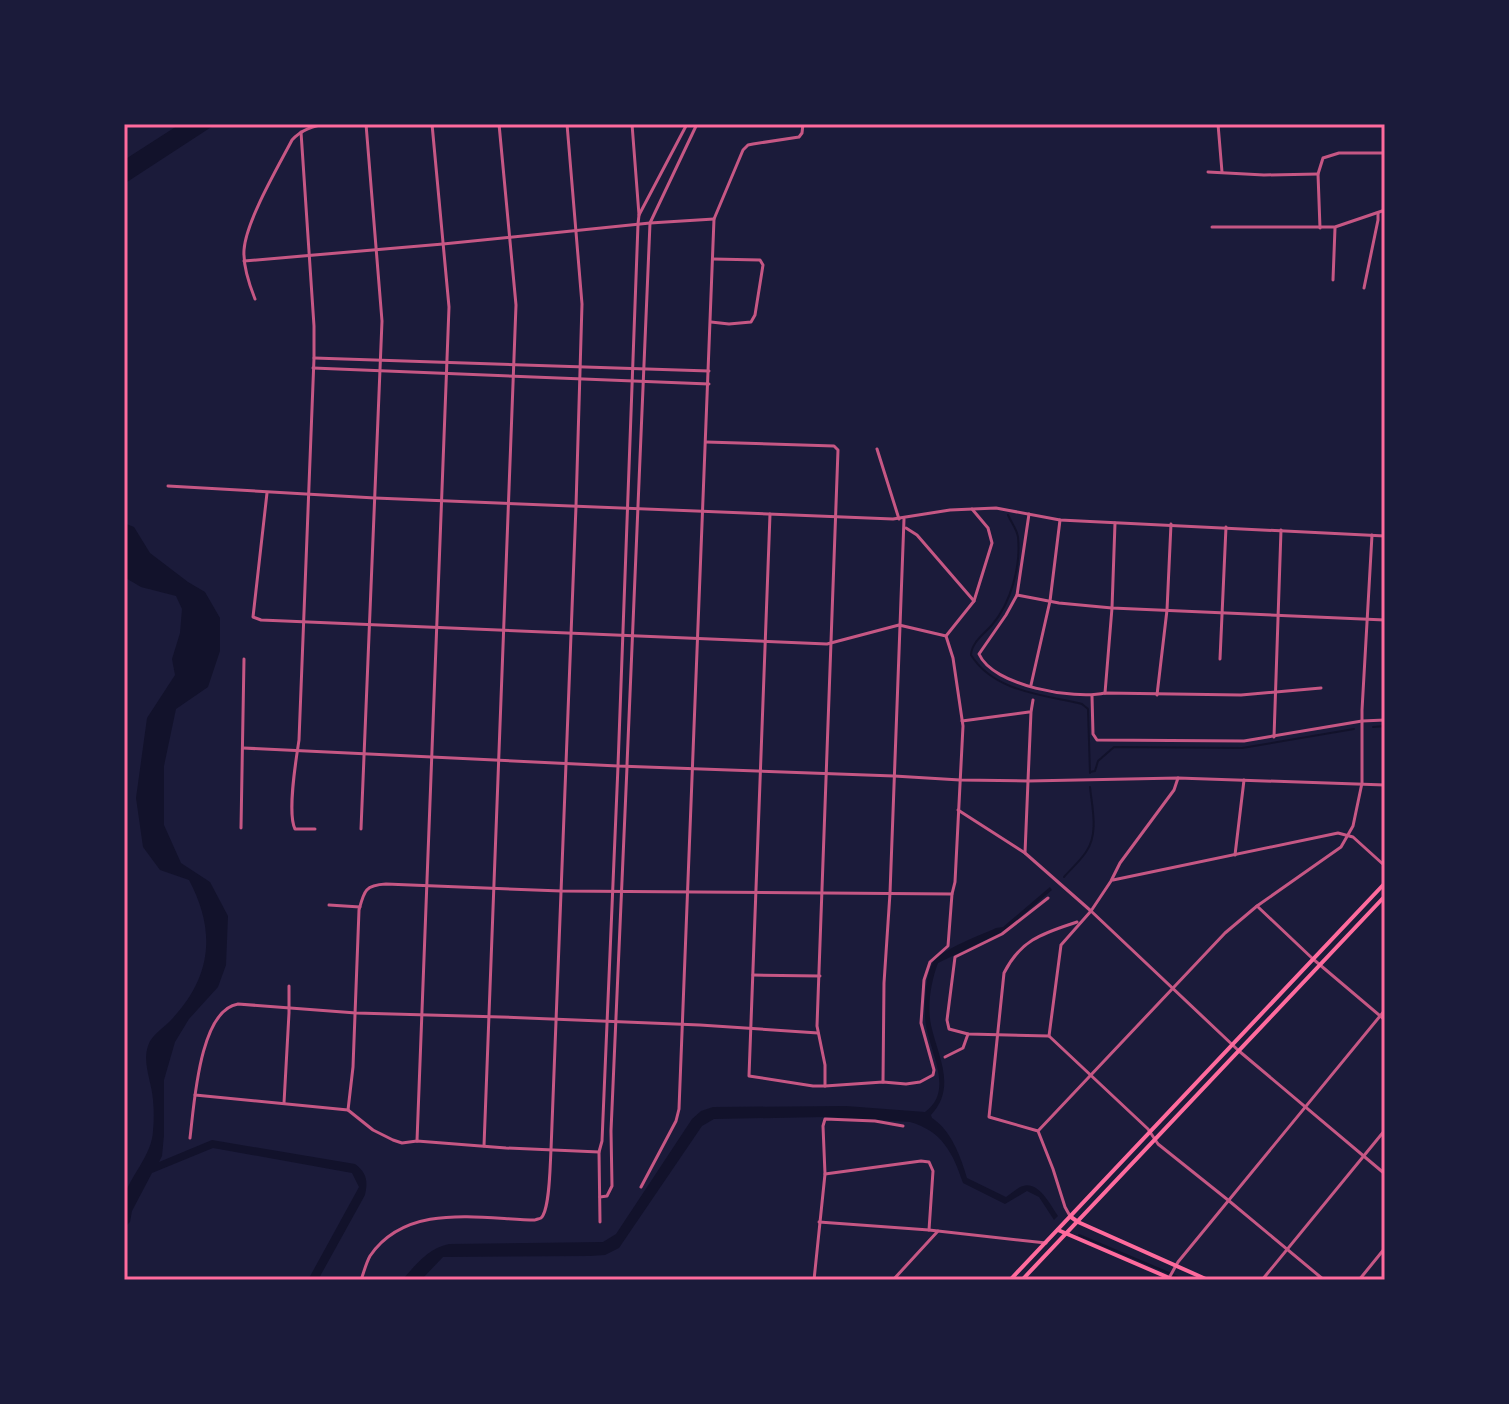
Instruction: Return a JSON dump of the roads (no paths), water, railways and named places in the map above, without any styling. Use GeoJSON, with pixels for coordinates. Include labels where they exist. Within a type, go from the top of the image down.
{"type":"FeatureCollection","features":[{"type":"Feature","properties":{"kind":"main road"},"geometry":{"type":"LineString","coordinates":[[1010,1280],[1385,883]]}},
{"type":"Feature","properties":{"kind":"main road"},"geometry":{"type":"LineString","coordinates":[[1022,1280],[1385,896]]}},
{"type":"Feature","properties":{"kind":"main road"},"geometry":{"type":"LineString","coordinates":[[1071,1217],[1208,1280]]}},
{"type":"Feature","properties":{"kind":"main road"},"geometry":{"type":"LineString","coordinates":[[1058,1230],[1171,1279]]}},
{"type":"Feature","properties":{"kind":"street"},"geometry":{"type":"LineString","coordinates":[[255,299],[244,261],[250,225],[292,140],[312,127],[329,124]]}},
{"type":"Feature","properties":{"kind":"street"},"geometry":{"type":"LineString","coordinates":[[361,829],[382,321],[366,124]]}},
{"type":"Feature","properties":{"kind":"street"},"geometry":{"type":"LineString","coordinates":[[417,1141],[449,307],[432,124]]}},
{"type":"Feature","properties":{"kind":"street"},"geometry":{"type":"LineString","coordinates":[[484,1146],[516,305],[499,124]]}},
{"type":"Feature","properties":{"kind":"street"},"geometry":{"type":"LineString","coordinates":[[361,1280],[370,1257],[383,1242],[403,1228],[443,1216],[535,1220],[544,1215],[547,1205],[582,304],[567,124]]}},
{"type":"Feature","properties":{"kind":"street"},"geometry":{"type":"LineString","coordinates":[[600,1222],[599,1152],[602,1141],[639,215],[632,124]]}},
{"type":"Feature","properties":{"kind":"street"},"geometry":{"type":"LineString","coordinates":[[639,215],[687,124]]}},
{"type":"Feature","properties":{"kind":"street"},"geometry":{"type":"LineString","coordinates":[[600,1197],[607,1196],[612,1186],[611,1142],[650,223],[697,124]]}},
{"type":"Feature","properties":{"kind":"street"},"geometry":{"type":"LineString","coordinates":[[1218,124],[1222,172]]}},
{"type":"Feature","properties":{"kind":"street"},"geometry":{"type":"LineString","coordinates":[[641,1187],[678,1115],[714,219],[743,150],[748,145],[796,138],[802,133],[803,125]]}},
{"type":"Feature","properties":{"kind":"street"},"geometry":{"type":"LineString","coordinates":[[301,132],[314,358],[299,740],[292,824],[295,829],[315,829]]}},
{"type":"Feature","properties":{"kind":"street"},"geometry":{"type":"LineString","coordinates":[[1320,228],[1318,174],[1326,156],[1347,152],[1385,153]]}},
{"type":"Feature","properties":{"kind":"street"},"geometry":{"type":"LineString","coordinates":[[1208,172],[1318,174]]}},
{"type":"Feature","properties":{"kind":"street"},"geometry":{"type":"LineString","coordinates":[[1212,227],[1335,227],[1385,210]]}},
{"type":"Feature","properties":{"kind":"street"},"geometry":{"type":"LineString","coordinates":[[1364,288],[1378,213]]}},
{"type":"Feature","properties":{"kind":"street"},"geometry":{"type":"LineString","coordinates":[[244,261],[714,219]]}},
{"type":"Feature","properties":{"kind":"street"},"geometry":{"type":"LineString","coordinates":[[1333,280],[1335,227]]}},
{"type":"Feature","properties":{"kind":"street"},"geometry":{"type":"LineString","coordinates":[[711,322],[751,322],[755,315],[763,265],[760,260],[713,259]]}},
{"type":"Feature","properties":{"kind":"street"},"geometry":{"type":"LineString","coordinates":[[314,358],[709,371]]}},
{"type":"Feature","properties":{"kind":"street"},"geometry":{"type":"LineString","coordinates":[[313,368],[709,384]]}},
{"type":"Feature","properties":{"kind":"street"},"geometry":{"type":"LineString","coordinates":[[706,442],[834,446],[838,450],[818,1033],[826,1070],[825,1086]]}},
{"type":"Feature","properties":{"kind":"street"},"geometry":{"type":"LineString","coordinates":[[877,449],[904,528],[884,983],[883,1082]]}},
{"type":"Feature","properties":{"kind":"street"},"geometry":{"type":"LineString","coordinates":[[168,486],[267,493],[837,517],[902,518],[950,510],[996,508],[1060,520],[1385,536]]}},
{"type":"Feature","properties":{"kind":"street"},"geometry":{"type":"LineString","coordinates":[[267,493],[253,617],[261,620],[831,643],[899,625],[946,636]]}},
{"type":"Feature","properties":{"kind":"street"},"geometry":{"type":"LineString","coordinates":[[946,636],[974,601],[992,539],[988,528],[972,509]]}},
{"type":"Feature","properties":{"kind":"street"},"geometry":{"type":"LineString","coordinates":[[770,514],[749,1076],[825,1086],[913,1083],[933,1075],[934,1066],[920,1016],[924,980],[930,962],[948,946],[955,882],[962,721],[953,658],[946,636]]}},
{"type":"Feature","properties":{"kind":"street"},"geometry":{"type":"LineString","coordinates":[[1029,514],[1017,595],[979,654],[985,664],[1007,679],[1039,689],[1092,696],[1105,693],[1241,695],[1321,688]]}},
{"type":"Feature","properties":{"kind":"street"},"geometry":{"type":"LineString","coordinates":[[1031,686],[1050,601],[1060,520]]}},
{"type":"Feature","properties":{"kind":"street"},"geometry":{"type":"LineString","coordinates":[[1105,693],[1115,523]]}},
{"type":"Feature","properties":{"kind":"street"},"geometry":{"type":"LineString","coordinates":[[1157,695],[1167,610],[1171,524]]}},
{"type":"Feature","properties":{"kind":"street"},"geometry":{"type":"LineString","coordinates":[[1220,659],[1226,527]]}},
{"type":"Feature","properties":{"kind":"street"},"geometry":{"type":"LineString","coordinates":[[904,528],[917,535],[974,601]]}},
{"type":"Feature","properties":{"kind":"street"},"geometry":{"type":"LineString","coordinates":[[1274,737],[1281,530]]}},
{"type":"Feature","properties":{"kind":"street"},"geometry":{"type":"LineString","coordinates":[[1038,1131],[1225,933],[1257,906],[1341,847],[1349,835],[1362,783],[1362,721],[1372,535]]}},
{"type":"Feature","properties":{"kind":"street"},"geometry":{"type":"LineString","coordinates":[[1017,595],[1112,608],[1385,620]]}},
{"type":"Feature","properties":{"kind":"street"},"geometry":{"type":"LineString","coordinates":[[241,828],[244,659]]}},
{"type":"Feature","properties":{"kind":"street"},"geometry":{"type":"LineString","coordinates":[[1092,696],[1093,734],[1097,740],[1229,741],[1385,720]]}},
{"type":"Feature","properties":{"kind":"street"},"geometry":{"type":"LineString","coordinates":[[1025,853],[1033,700]]}},
{"type":"Feature","properties":{"kind":"street"},"geometry":{"type":"LineString","coordinates":[[962,721],[1031,712]]}},
{"type":"Feature","properties":{"kind":"street"},"geometry":{"type":"LineString","coordinates":[[243,748],[960,780],[1178,778],[1385,785]]}},
{"type":"Feature","properties":{"kind":"street"},"geometry":{"type":"LineString","coordinates":[[1049,1036],[1061,945],[1091,911],[1120,863],[1174,790],[1178,778]]}},
{"type":"Feature","properties":{"kind":"street"},"geometry":{"type":"LineString","coordinates":[[1235,855],[1244,780]]}},
{"type":"Feature","properties":{"kind":"street"},"geometry":{"type":"LineString","coordinates":[[958,810],[1025,853],[1232,1045],[1385,1174]]}},
{"type":"Feature","properties":{"kind":"street"},"geometry":{"type":"LineString","coordinates":[[1111,881],[1338,833],[1349,835],[1385,866]]}},
{"type":"Feature","properties":{"kind":"street"},"geometry":{"type":"LineString","coordinates":[[348,1110],[356,1013],[357,929],[364,893],[372,886],[612,892],[952,894]]}},
{"type":"Feature","properties":{"kind":"street"},"geometry":{"type":"LineString","coordinates":[[1048,898],[1002,934],[955,957],[947,1020],[949,1029],[968,1034],[1049,1036],[1151,1132],[1158,1144],[1324,1280]]}},
{"type":"Feature","properties":{"kind":"street"},"geometry":{"type":"LineString","coordinates":[[329,905],[360,907]]}},
{"type":"Feature","properties":{"kind":"street"},"geometry":{"type":"LineString","coordinates":[[1257,906],[1385,1020]]}},
{"type":"Feature","properties":{"kind":"street"},"geometry":{"type":"LineString","coordinates":[[1038,1131],[989,1117],[1002,982],[1008,964],[1035,937],[1081,921]]}},
{"type":"Feature","properties":{"kind":"street"},"geometry":{"type":"LineString","coordinates":[[753,975],[820,976]]}},
{"type":"Feature","properties":{"kind":"street"},"geometry":{"type":"LineString","coordinates":[[284,1103],[289,986]]}},
{"type":"Feature","properties":{"kind":"street"},"geometry":{"type":"LineString","coordinates":[[190,1138],[197,1074],[211,1031],[226,1008],[238,1004],[356,1013],[818,1033]]}},
{"type":"Feature","properties":{"kind":"street"},"geometry":{"type":"LineString","coordinates":[[1171,1279],[1175,1265],[1385,1010]]}},
{"type":"Feature","properties":{"kind":"street"},"geometry":{"type":"LineString","coordinates":[[945,1057],[963,1048],[968,1034]]}},
{"type":"Feature","properties":{"kind":"street"},"geometry":{"type":"LineString","coordinates":[[195,1095],[348,1110],[373,1130],[402,1143],[417,1141],[599,1152]]}},
{"type":"Feature","properties":{"kind":"street"},"geometry":{"type":"LineString","coordinates":[[814,1280],[825,1174],[825,1119],[875,1121],[903,1126]]}},
{"type":"Feature","properties":{"kind":"street"},"geometry":{"type":"LineString","coordinates":[[1262,1280],[1385,1130]]}},
{"type":"Feature","properties":{"kind":"street"},"geometry":{"type":"LineString","coordinates":[[1038,1131],[1071,1217]]}},
{"type":"Feature","properties":{"kind":"street"},"geometry":{"type":"LineString","coordinates":[[825,1174],[929,1162],[933,1171],[929,1230]]}},
{"type":"Feature","properties":{"kind":"street"},"geometry":{"type":"LineString","coordinates":[[819,1222],[1046,1243]]}},
{"type":"Feature","properties":{"kind":"street"},"geometry":{"type":"LineString","coordinates":[[893,1280],[938,1231]]}},
{"type":"Feature","properties":{"kind":"street"},"geometry":{"type":"LineString","coordinates":[[1359,1280],[1385,1248]]}},
{"type":"Feature","properties":{"kind":"waterway"},"geometry":{"type":"LineString","coordinates":[[1008,515],[1018,537],[1018,560],[1013,584],[999,616],[976,642],[971,655],[993,677],[1006,684],[1082,704],[1088,709],[1090,773]]}},
{"type":"Feature","properties":{"kind":"waterway"},"geometry":{"type":"LineString","coordinates":[[1373,727],[1385,726]]}},
{"type":"Feature","properties":{"kind":"waterway"},"geometry":{"type":"LineString","coordinates":[[1090,772],[1095,771],[1098,761],[1114,747],[1242,748],[1354,729]]}},
{"type":"Feature","properties":{"kind":"waterway"},"geometry":{"type":"LineString","coordinates":[[1064,877],[1090,845],[1094,820],[1090,787]]}},
{"type":"Feature","properties":{"kind":"waterway"},"geometry":{"type":"LineString","coordinates":[[1079,1235],[1169,1273]]}},
{"type":"Feature","properties":{"kind":"waterway"},"geometry":{"type":"LineString","coordinates":[[1173,1275],[1185,1280]]}}]}
